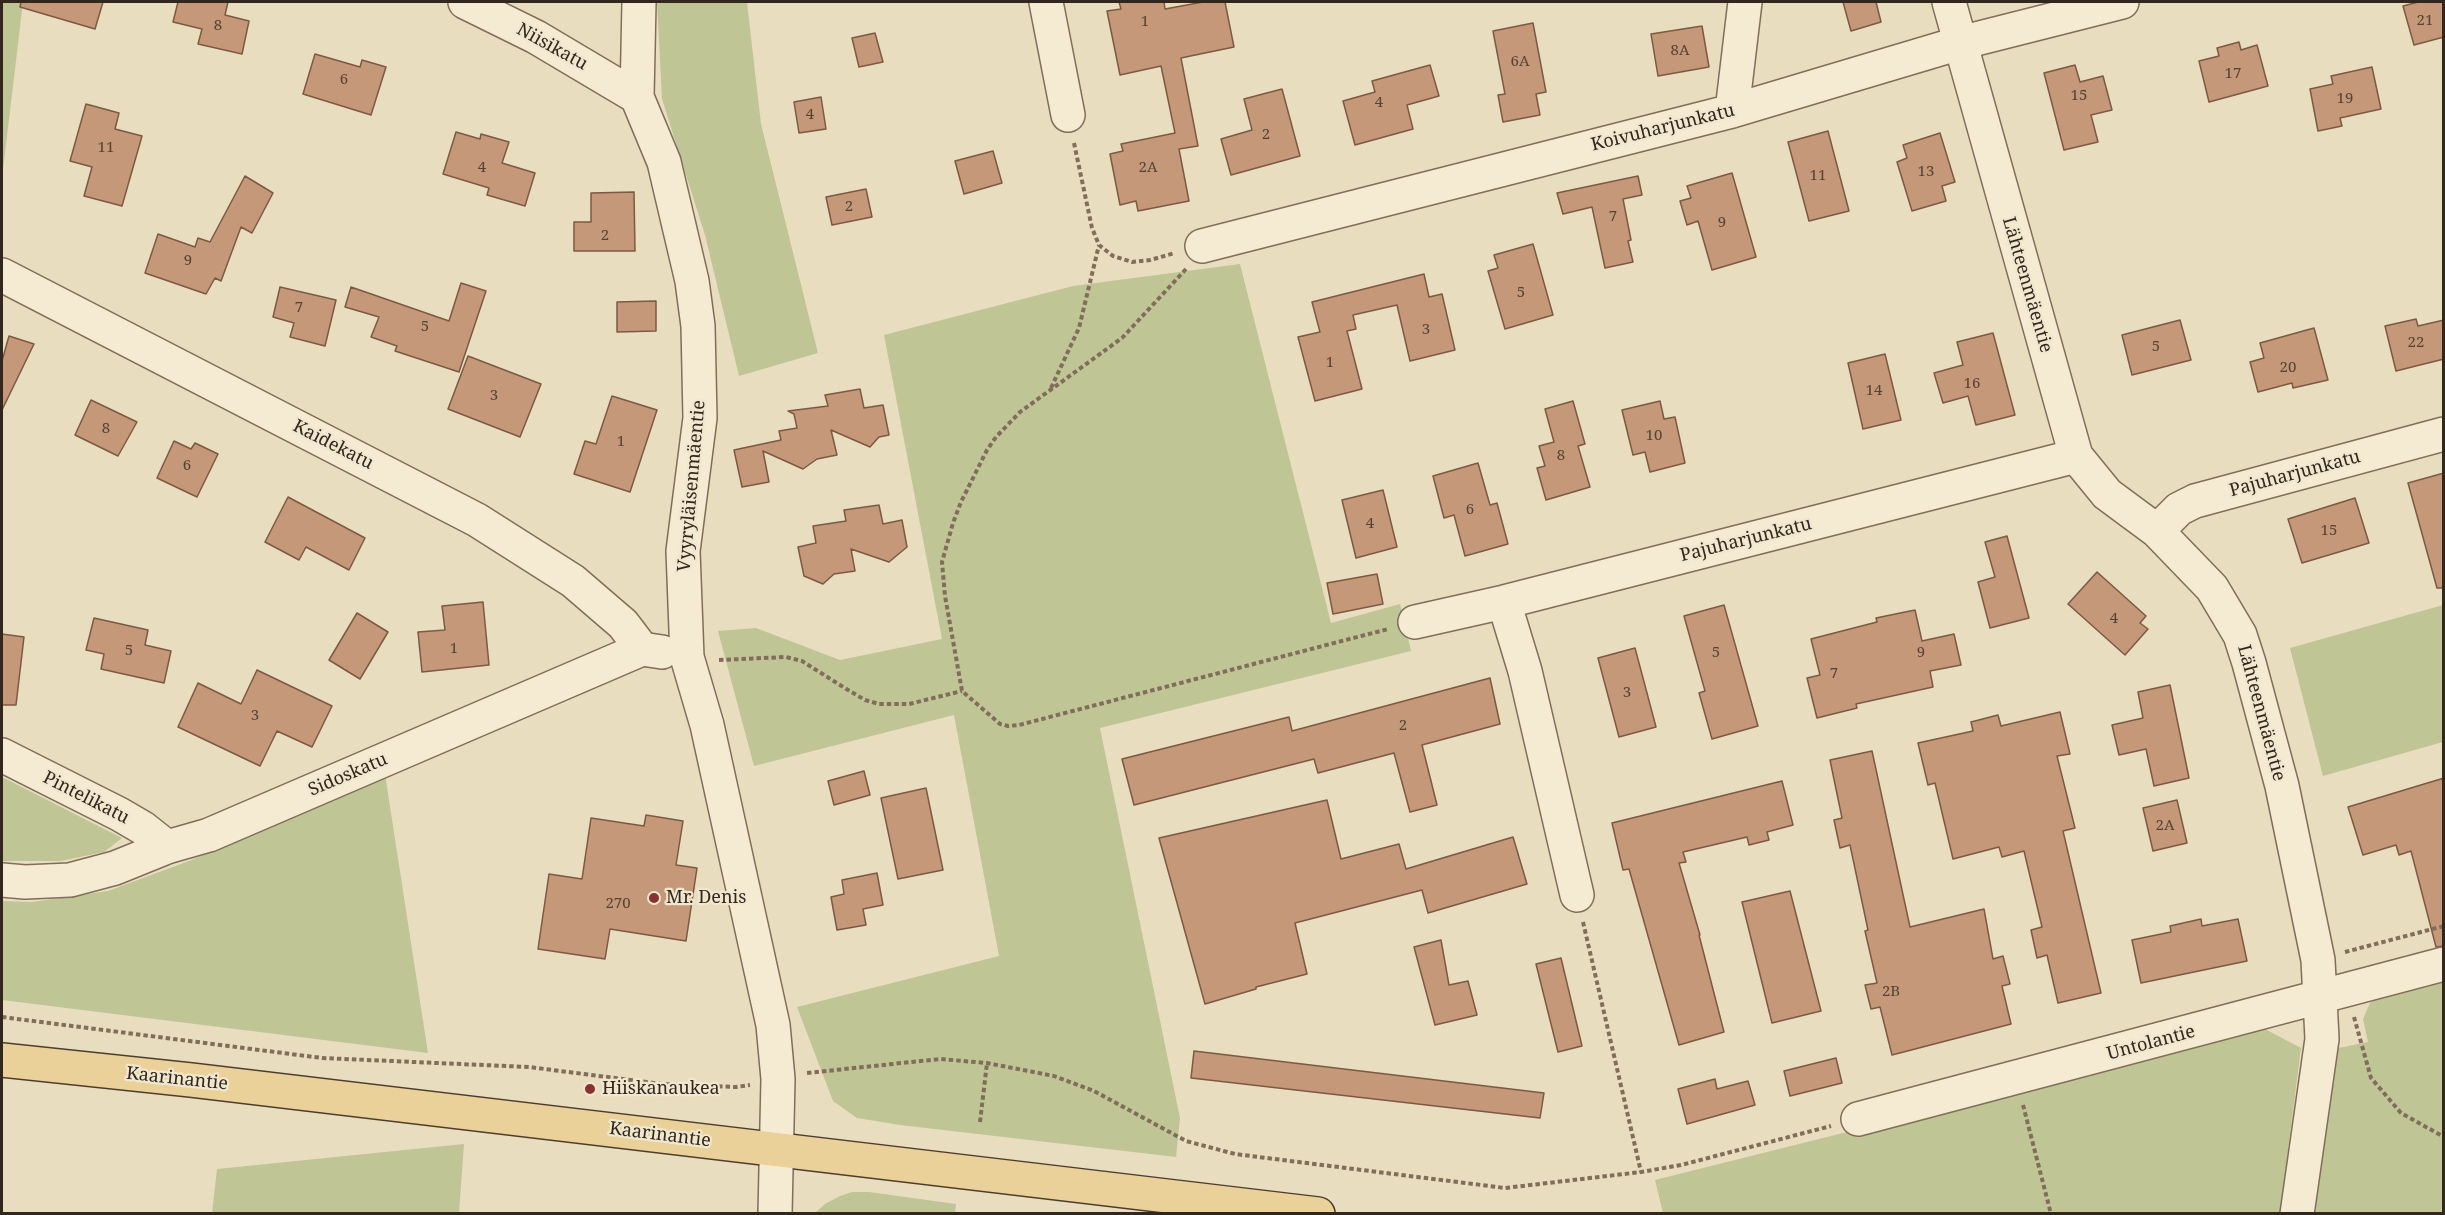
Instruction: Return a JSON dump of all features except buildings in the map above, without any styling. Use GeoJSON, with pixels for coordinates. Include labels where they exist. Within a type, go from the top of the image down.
{"type":"FeatureCollection","features":[{"type":"Feature","properties":{"kind":"main road","name":"Kaarinantie"},"geometry":{"type":"LineString","coordinates":[[2,1060],[1318,1214]]}},
{"type":"Feature","properties":{"kind":"street","name":"Niisikatu"},"geometry":{"type":"LineString","coordinates":[[465,2],[536,36],[637,97]]}},
{"type":"Feature","properties":{"kind":"street","name":"Vyyryläisenmäentie"},"geometry":{"type":"LineString","coordinates":[[639,2],[637,97],[664,162],[692,281],[698,326],[700,418],[683,551],[687,657],[707,725],[773,1025],[778,1079],[775,1214]]}},
{"type":"Feature","properties":{"kind":"street"},"geometry":{"type":"LineString","coordinates":[[1046,2],[1068,115]]}},
{"type":"Feature","properties":{"kind":"street"},"geometry":{"type":"LineString","coordinates":[[1732,111],[1744,2]]}},
{"type":"Feature","properties":{"kind":"street","name":"Lähteenmäentie"},"geometry":{"type":"LineString","coordinates":[[1949,2],[2076,456],[2107,494],[2157,531],[2212,588],[2240,635],[2282,786],[2318,960],[2322,1040],[2296,1214]]}},
{"type":"Feature","properties":{"kind":"street","name":"Koivuharjunkatu"},"geometry":{"type":"LineString","coordinates":[[1202,246],[1732,111],[1960,43],[2122,2]]}},
{"type":"Feature","properties":{"kind":"street","name":"Kaidekatu"},"geometry":{"type":"LineString","coordinates":[[2,275],[477,520],[573,581],[623,624],[642,649]]}},
{"type":"Feature","properties":{"kind":"street","name":"Pajuharjunkatu"},"geometry":{"type":"LineString","coordinates":[[2157,531],[2179,509],[2195,501],[2444,434]]}},
{"type":"Feature","properties":{"kind":"street","name":"Pajuharjunkatu"},"geometry":{"type":"LineString","coordinates":[[1415,622],[1504,602],[2076,456]]}},
{"type":"Feature","properties":{"kind":"street"},"geometry":{"type":"LineString","coordinates":[[1504,602],[1525,671],[1577,895]]}},
{"type":"Feature","properties":{"kind":"street"},"geometry":{"type":"LineString","coordinates":[[642,649],[687,657]]}},
{"type":"Feature","properties":{"kind":"street","name":"Sidoskatu"},"geometry":{"type":"LineString","coordinates":[[2,880],[25,882],[70,880],[115,868],[167,847],[209,834],[642,649]]}},
{"type":"Feature","properties":{"kind":"street","name":"Pintelikatu"},"geometry":{"type":"LineString","coordinates":[[2,755],[119,814],[143,828],[167,847]]}},
{"type":"Feature","properties":{"kind":"street","name":"Untolantie"},"geometry":{"type":"LineString","coordinates":[[1858,1119],[2444,964]]}},
{"type":"Feature","properties":{"kind":"path"},"geometry":{"type":"LineString","coordinates":[[1068,115],[1092,228],[1099,244],[1113,256],[1132,262],[1150,260],[1202,246]]}},
{"type":"Feature","properties":{"kind":"path"},"geometry":{"type":"LineString","coordinates":[[1051,389],[1079,328],[1099,244]]}},
{"type":"Feature","properties":{"kind":"path"},"geometry":{"type":"LineString","coordinates":[[1202,246],[1176,282],[1122,338],[1020,412],[996,437],[961,502],[942,562],[962,691],[1000,724],[1019,725],[1415,622]]}},
{"type":"Feature","properties":{"kind":"path"},"geometry":{"type":"LineString","coordinates":[[687,657],[714,661],[786,657],[802,661],[848,690],[879,704],[909,704],[962,691]]}},
{"type":"Feature","properties":{"kind":"path"},"geometry":{"type":"LineString","coordinates":[[1577,895],[1641,1172]]}},
{"type":"Feature","properties":{"kind":"path"},"geometry":{"type":"LineString","coordinates":[[2318,960],[2444,926]]}},
{"type":"Feature","properties":{"kind":"path"},"geometry":{"type":"LineString","coordinates":[[2,1017],[322,1058],[529,1067],[662,1084],[736,1088],[820,1071],[940,1059],[987,1063],[1054,1076],[1094,1091],[1186,1141],[1235,1154],[1505,1188],[1641,1172],[1702,1160],[1858,1119]]}},
{"type":"Feature","properties":{"kind":"path"},"geometry":{"type":"LineString","coordinates":[[980,1122],[987,1063]]}},
{"type":"Feature","properties":{"kind":"path"},"geometry":{"type":"LineString","coordinates":[[2017,1078],[2051,1214]]}},
{"type":"Feature","properties":{"kind":"green space"},"geometry":{"type":"Polygon","coordinates":[[[2,2],[23,2],[2,178],[2,2]]]}},
{"type":"Feature","properties":{"kind":"green space"},"geometry":{"type":"Polygon","coordinates":[[[657,2],[747,2],[761,124],[818,353],[739,376],[705,235],[662,99],[657,2]]]}},
{"type":"Feature","properties":{"kind":"green space"},"geometry":{"type":"Polygon","coordinates":[[[1240,264],[1331,623],[1400,604],[1411,651],[1100,728],[1180,1118],[1176,1157],[857,1118],[833,1101],[797,1007],[999,956],[954,715],[754,766],[718,631],[756,628],[840,660],[942,639],[884,335],[1073,286],[1240,264]]]}},
{"type":"Feature","properties":{"kind":"green space"},"geometry":{"type":"Polygon","coordinates":[[[2443,605],[2443,742],[2323,776],[2290,648],[2443,605]]]}},
{"type":"Feature","properties":{"kind":"green space"},"geometry":{"type":"Polygon","coordinates":[[[385,774],[428,1053],[2,1000],[2,901],[32,902],[108,891],[189,861],[385,774]]]}},
{"type":"Feature","properties":{"kind":"green space"},"geometry":{"type":"Polygon","coordinates":[[[2,777],[122,838],[104,852],[61,861],[2,861],[2,777]]]}},
{"type":"Feature","properties":{"kind":"green space"},"geometry":{"type":"Polygon","coordinates":[[[2443,978],[2443,1213],[2308,1214],[2333,1049],[2368,1042],[2363,1019],[2370,1003],[2380,997],[2443,978]]]}},
{"type":"Feature","properties":{"kind":"green space"},"geometry":{"type":"Polygon","coordinates":[[[2263,1028],[2301,1048],[2280,1213],[1663,1213],[1655,1180],[2263,1028]]]}},
{"type":"Feature","properties":{"kind":"green space"},"geometry":{"type":"Polygon","coordinates":[[[464,1144],[459,1213],[212,1213],[217,1169],[464,1144]]]}},
{"type":"Feature","properties":{"kind":"green space"},"geometry":{"type":"Polygon","coordinates":[[[852,1192],[869,1192],[956,1204],[955,1213],[815,1213],[825,1204],[852,1192]]]}},
{"type":"Feature","properties":{"kind":"place","name":"Mr. Denis"},"geometry":{"type":"Point","coordinates":[654,898]}},
{"type":"Feature","properties":{"kind":"place","name":"Hiiskanaukea"},"geometry":{"type":"Point","coordinates":[590,1089]}}]}
